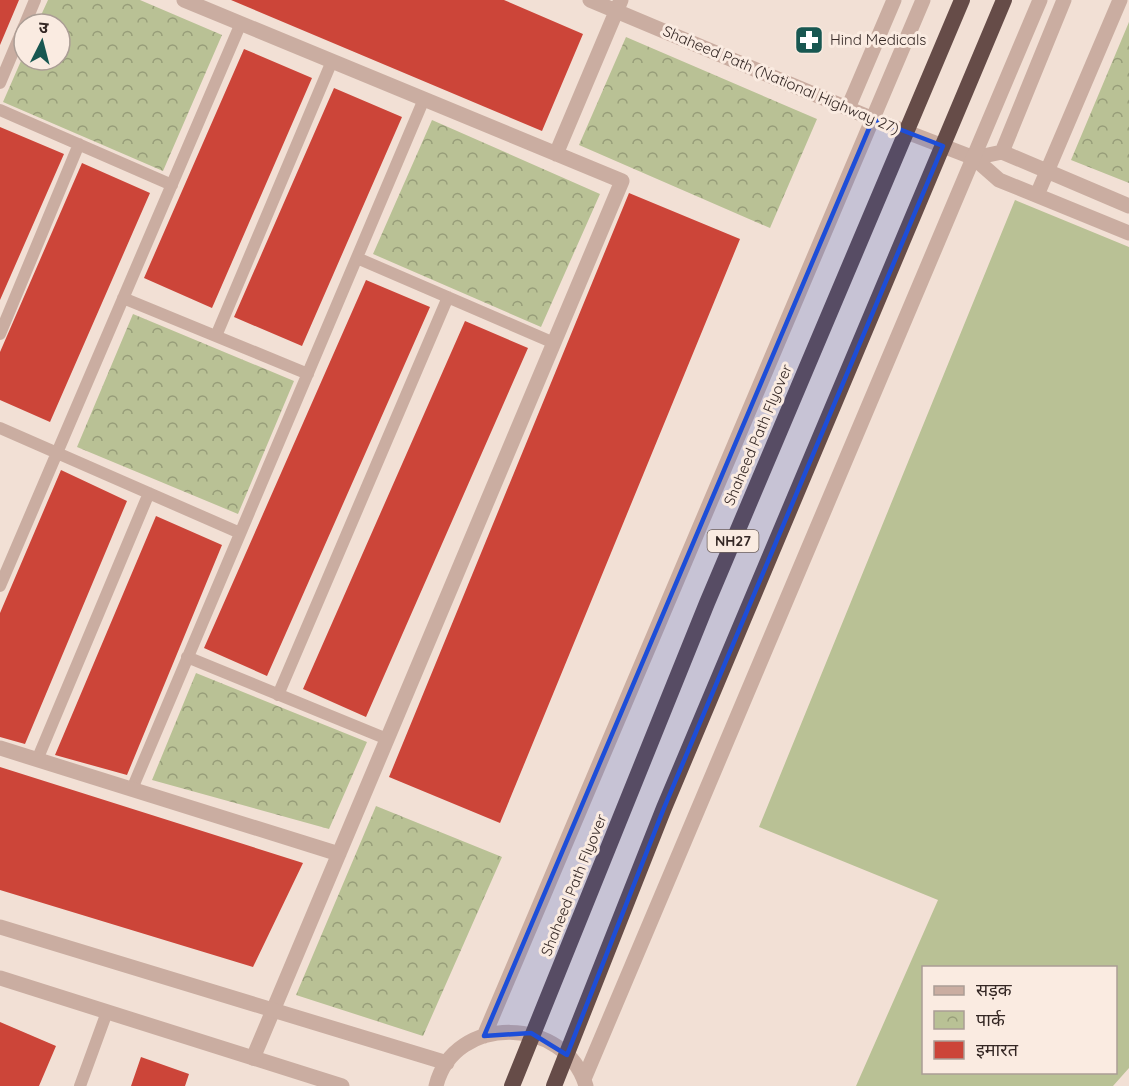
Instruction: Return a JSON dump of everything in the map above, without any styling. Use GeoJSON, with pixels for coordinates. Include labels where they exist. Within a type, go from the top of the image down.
{"type":"FeatureCollection","features":[{"type":"Feature","properties":{"kind":"highway","name":"Shaheed Path Flyover"},"geometry":{"type":"LineString","coordinates":[[512,1086],[707,603],[962,0]]}},
{"type":"Feature","properties":{"kind":"highway","name":"NH27"},"geometry":{"type":"LineString","coordinates":[[554,1086],[664,808],[1004,0]]}},
{"type":"Feature","properties":{"kind":"street"},"geometry":{"type":"LineString","coordinates":[[184,0],[622,181],[253,1058]]}},
{"type":"Feature","properties":{"kind":"street","name":"Shaheed Path (National Highway 27)"},"geometry":{"type":"LineString","coordinates":[[590,0],[619,6],[873,119],[974,158]]}},
{"type":"Feature","properties":{"kind":"street"},"geometry":{"type":"LineString","coordinates":[[848,108],[894,0]]}},
{"type":"Feature","properties":{"kind":"street"},"geometry":{"type":"LineString","coordinates":[[484,1036],[923,0]]}},
{"type":"Feature","properties":{"kind":"street"},"geometry":{"type":"LineString","coordinates":[[585,1083],[1040,0]]}},
{"type":"Feature","properties":{"kind":"street"},"geometry":{"type":"LineString","coordinates":[[1002,152],[1064,0]]}},
{"type":"Feature","properties":{"kind":"street"},"geometry":{"type":"LineString","coordinates":[[1037,195],[1120,0]]}},
{"type":"Feature","properties":{"kind":"street"},"geometry":{"type":"LineString","coordinates":[[556,154],[619,6]]}},
{"type":"Feature","properties":{"kind":"street"},"geometry":{"type":"LineString","coordinates":[[974,158],[1002,152],[1129,206]]}},
{"type":"Feature","properties":{"kind":"street"},"geometry":{"type":"LineString","coordinates":[[974,158],[999,180],[1129,232]]}},
{"type":"Feature","properties":{"kind":"street"},"geometry":{"type":"LineString","coordinates":[[0,748],[339,854]]}},
{"type":"Feature","properties":{"kind":"street"},"geometry":{"type":"LineString","coordinates":[[0,927],[447,1064]]}},
{"type":"Feature","properties":{"kind":"street"},"geometry":{"type":"LineString","coordinates":[[0,978],[342,1086]]}},
{"type":"Feature","properties":{"kind":"street"},"geometry":{"type":"LineString","coordinates":[[436,1086],[447,1064],[461,1049],[484,1036],[513,1031],[531,1033],[556,1046],[571,1058],[585,1083]]}},
{"type":"Feature","properties":{"kind":"lane"},"geometry":{"type":"LineString","coordinates":[[0,586],[241,23]]}},
{"type":"Feature","properties":{"kind":"lane"},"geometry":{"type":"LineString","coordinates":[[0,83],[12,54]]}},
{"type":"Feature","properties":{"kind":"lane"},"geometry":{"type":"LineString","coordinates":[[216,336],[332,61]]}},
{"type":"Feature","properties":{"kind":"lane"},"geometry":{"type":"LineString","coordinates":[[132,789],[424,99]]}},
{"type":"Feature","properties":{"kind":"lane"},"geometry":{"type":"LineString","coordinates":[[0,110],[172,185]]}},
{"type":"Feature","properties":{"kind":"lane"},"geometry":{"type":"LineString","coordinates":[[0,334],[79,144]]}},
{"type":"Feature","properties":{"kind":"lane"},"geometry":{"type":"LineString","coordinates":[[357,258],[554,343]]}},
{"type":"Feature","properties":{"kind":"lane"},"geometry":{"type":"LineString","coordinates":[[279,695],[448,297]]}},
{"type":"Feature","properties":{"kind":"lane"},"geometry":{"type":"LineString","coordinates":[[123,298],[308,374]]}},
{"type":"Feature","properties":{"kind":"lane"},"geometry":{"type":"LineString","coordinates":[[0,428],[240,533]]}},
{"type":"Feature","properties":{"kind":"lane"},"geometry":{"type":"LineString","coordinates":[[37,760],[148,493]]}},
{"type":"Feature","properties":{"kind":"lane"},"geometry":{"type":"LineString","coordinates":[[187,657],[387,739]]}},
{"type":"Feature","properties":{"kind":"lane"},"geometry":{"type":"LineString","coordinates":[[80,1086],[108,1012]]}},
{"type":"Feature","properties":{"kind":"highlighted area"},"geometry":{"type":"Polygon","coordinates":[[[873,119],[943,146],[664,808],[567,1055],[531,1033],[484,1036],[873,119]]]}},
{"type":"Feature","properties":{"kind":"green space"},"geometry":{"type":"Polygon","coordinates":[[[48,0],[140,0],[222,35],[163,171],[3,102],[16,72],[72,72],[72,12],[42,12],[48,0]]]}},
{"type":"Feature","properties":{"kind":"green space"},"geometry":{"type":"Polygon","coordinates":[[[1129,22],[1129,183],[1071,160],[1129,22]]]}},
{"type":"Feature","properties":{"kind":"green space"},"geometry":{"type":"Polygon","coordinates":[[[626,37],[817,119],[770,228],[579,145],[626,37]]]}},
{"type":"Feature","properties":{"kind":"green space"},"geometry":{"type":"Polygon","coordinates":[[[432,120],[600,194],[541,327],[373,254],[432,120]]]}},
{"type":"Feature","properties":{"kind":"green space"},"geometry":{"type":"Polygon","coordinates":[[[1015,200],[1129,247],[1129,1068],[1113,1086],[856,1086],[938,900],[759,827],[1015,200]]]}},
{"type":"Feature","properties":{"kind":"green space"},"geometry":{"type":"Polygon","coordinates":[[[133,314],[294,381],[238,514],[77,447],[133,314]]]}},
{"type":"Feature","properties":{"kind":"green space"},"geometry":{"type":"Polygon","coordinates":[[[196,673],[367,742],[329,829],[152,780],[196,673]]]}},
{"type":"Feature","properties":{"kind":"green space"},"geometry":{"type":"Polygon","coordinates":[[[376,806],[502,857],[423,1036],[296,995],[376,806]]]}},
{"type":"Feature","properties":{"kind":"building"},"geometry":{"type":"Polygon","coordinates":[[[0,0],[19,0],[12,12],[0,45],[0,0]]]}},
{"type":"Feature","properties":{"kind":"building"},"geometry":{"type":"Polygon","coordinates":[[[231,0],[504,0],[583,34],[542,131],[231,0]]]}},
{"type":"Feature","properties":{"kind":"building"},"geometry":{"type":"Polygon","coordinates":[[[244,49],[312,78],[212,308],[144,278],[244,49]]]}},
{"type":"Feature","properties":{"kind":"building"},"geometry":{"type":"Polygon","coordinates":[[[334,88],[402,117],[302,346],[234,317],[334,88]]]}},
{"type":"Feature","properties":{"kind":"building"},"geometry":{"type":"Polygon","coordinates":[[[0,127],[64,154],[0,300],[0,127]]]}},
{"type":"Feature","properties":{"kind":"building"},"geometry":{"type":"Polygon","coordinates":[[[82,163],[150,193],[50,422],[0,400],[0,352],[82,163]]]}},
{"type":"Feature","properties":{"kind":"building"},"geometry":{"type":"Polygon","coordinates":[[[629,193],[740,239],[500,823],[389,777],[629,193]]]}},
{"type":"Feature","properties":{"kind":"building"},"geometry":{"type":"Polygon","coordinates":[[[366,280],[430,307],[267,676],[204,648],[366,280]]]}},
{"type":"Feature","properties":{"kind":"building"},"geometry":{"type":"Polygon","coordinates":[[[465,321],[528,348],[366,717],[303,689],[465,321]]]}},
{"type":"Feature","properties":{"kind":"building"},"geometry":{"type":"Polygon","coordinates":[[[61,470],[127,501],[25,744],[0,737],[0,613],[61,470]]]}},
{"type":"Feature","properties":{"kind":"building"},"geometry":{"type":"Polygon","coordinates":[[[156,516],[222,545],[127,775],[55,755],[156,516]]]}},
{"type":"Feature","properties":{"kind":"building"},"geometry":{"type":"Polygon","coordinates":[[[0,767],[303,863],[253,967],[0,890],[0,767]]]}},
{"type":"Feature","properties":{"kind":"building"},"geometry":{"type":"Polygon","coordinates":[[[0,1022],[56,1046],[39,1086],[0,1086],[0,1022]]]}},
{"type":"Feature","properties":{"kind":"building"},"geometry":{"type":"Polygon","coordinates":[[[141,1057],[189,1074],[185,1086],[131,1086],[141,1057]]]}},
{"type":"Feature","properties":{"kind":"place","name":"Hind Medicals"},"geometry":{"type":"Point","coordinates":[809,40]}}]}
